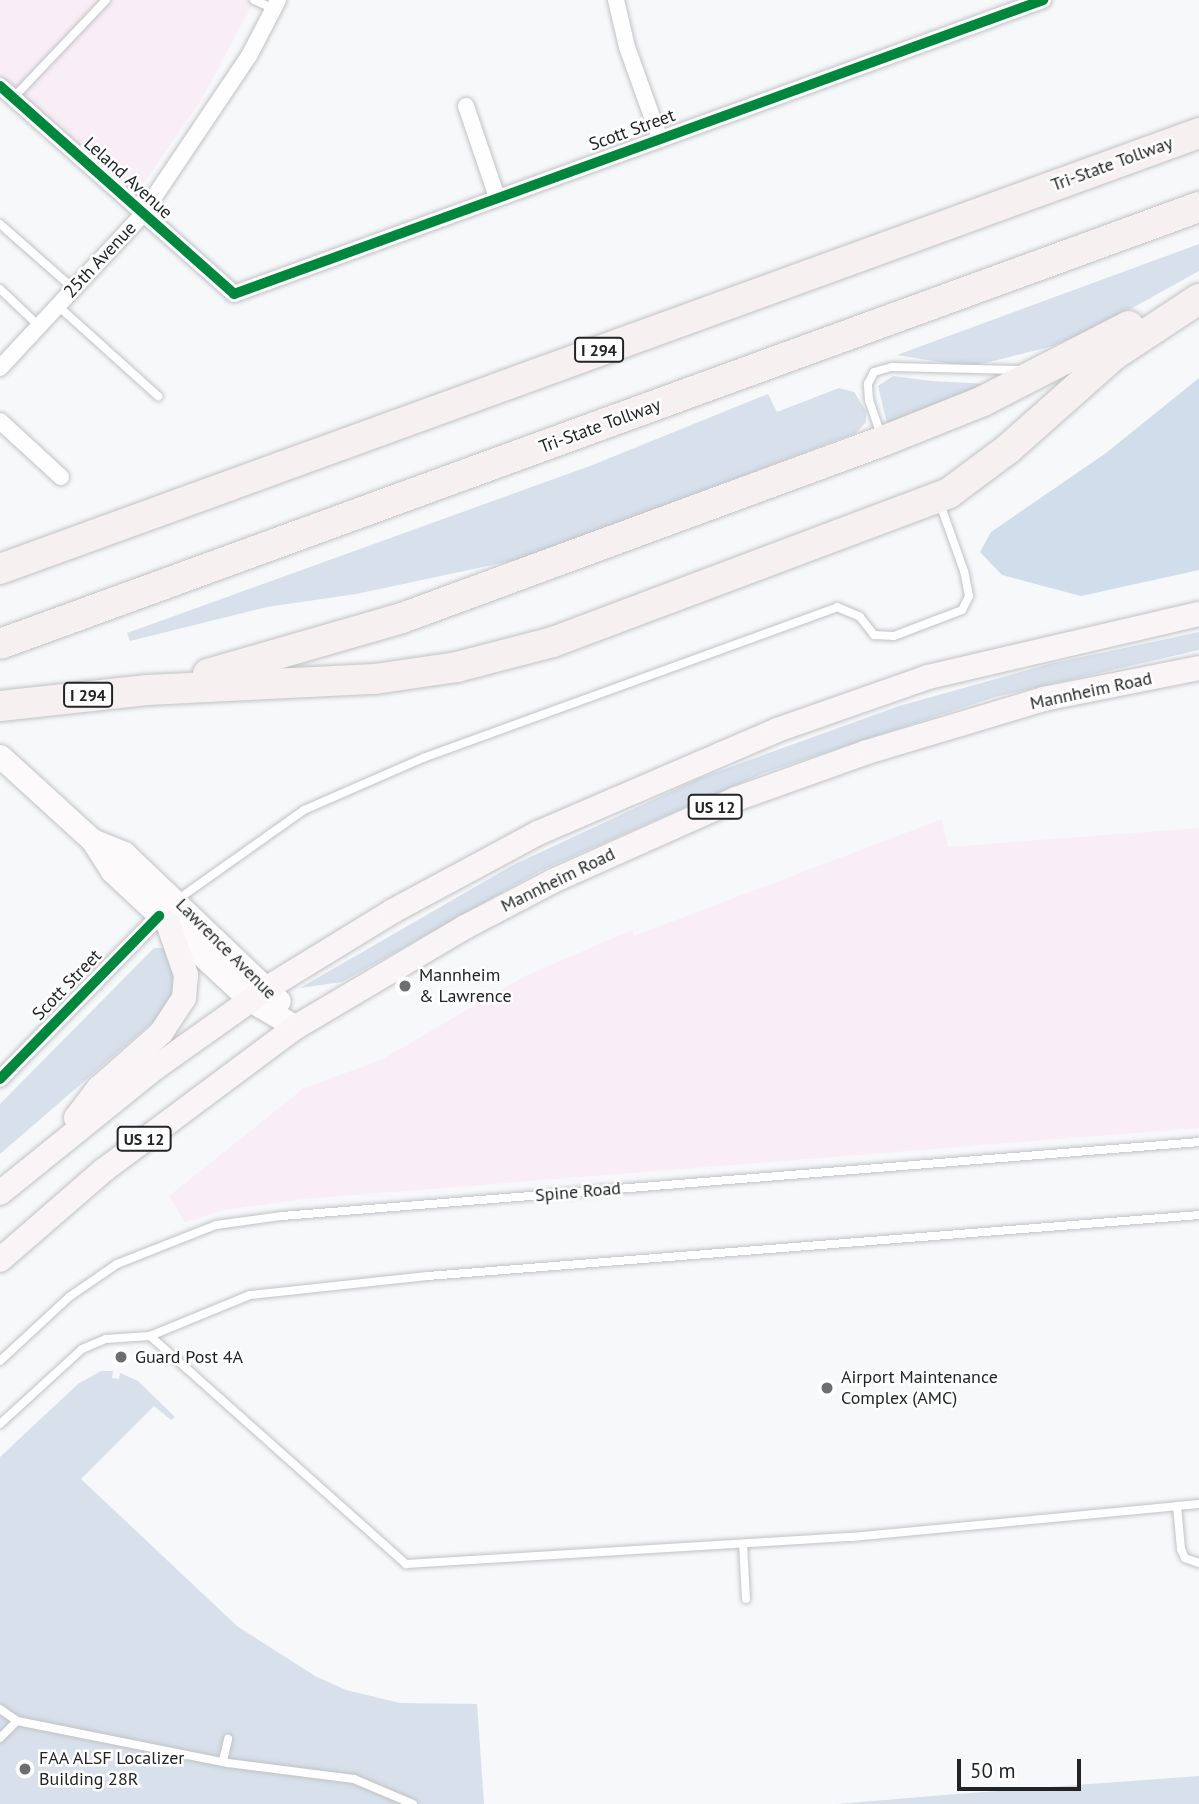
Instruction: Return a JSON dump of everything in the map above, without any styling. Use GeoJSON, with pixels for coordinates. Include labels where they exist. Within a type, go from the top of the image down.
{"type":"FeatureCollection","features":[{"type":"Feature","properties":{"kind":"highway","name":"Tri-State Tollway"},"geometry":{"type":"LineString","coordinates":[[0,569],[1199,133]]}},
{"type":"Feature","properties":{"kind":"highway","name":"Tri-State Tollway"},"geometry":{"type":"LineString","coordinates":[[5,643],[1199,207]]}},
{"type":"Feature","properties":{"kind":"highway","name":"I 294"},"geometry":{"type":"LineString","coordinates":[[147,690],[402,618],[883,441],[983,401],[1077,355],[1199,287]]}},
{"type":"Feature","properties":{"kind":"highway","name":"I 294"},"geometry":{"type":"LineString","coordinates":[[0,706],[29,700],[147,690],[375,679],[457,667],[553,642],[938,498],[1007,449],[1114,355],[1199,299]]}},
{"type":"Feature","properties":{"kind":"main road","name":"US 12"},"geometry":{"type":"LineString","coordinates":[[0,1193],[54,1146],[260,993],[393,911],[538,833],[765,735],[928,677],[1199,614]]}},
{"type":"Feature","properties":{"kind":"main road","name":"Mannheim Road"},"geometry":{"type":"LineString","coordinates":[[0,1260],[115,1162],[296,1027],[531,892],[736,799],[956,724],[1044,699],[1199,668]]}},
{"type":"Feature","properties":{"kind":"main road","name":"Lawrence Avenue"},"geometry":{"type":"LineString","coordinates":[[0,756],[92,840],[112,871],[164,920],[260,993]]}},
{"type":"Feature","properties":{"kind":"main road","name":"Lawrence Avenue"},"geometry":{"type":"LineString","coordinates":[[92,840],[124,853],[177,900],[260,993],[296,1027]]}},
{"type":"Feature","properties":{"kind":"main road"},"geometry":{"type":"LineString","coordinates":[[54,1146],[99,1088],[161,1033],[184,998],[186,975],[164,920]]}},
{"type":"Feature","properties":{"kind":"street"},"geometry":{"type":"LineString","coordinates":[[616,0],[627,47],[660,139]]}},
{"type":"Feature","properties":{"kind":"street","name":"Scott Street"},"geometry":{"type":"LineString","coordinates":[[233,294],[1043,0]]}},
{"type":"Feature","properties":{"kind":"street","name":"25th Avenue"},"geometry":{"type":"LineString","coordinates":[[0,368],[142,215],[241,68],[276,4]]}},
{"type":"Feature","properties":{"kind":"street","name":"Leland Avenue"},"geometry":{"type":"LineString","coordinates":[[0,86],[233,294]]}},
{"type":"Feature","properties":{"kind":"street"},"geometry":{"type":"LineString","coordinates":[[466,106],[497,197]]}},
{"type":"Feature","properties":{"kind":"street"},"geometry":{"type":"LineString","coordinates":[[0,421],[61,477]]}},
{"type":"Feature","properties":{"kind":"street","name":"Scott Street"},"geometry":{"type":"LineString","coordinates":[[0,1079],[164,920]]}},
{"type":"Feature","properties":{"kind":"lane"},"geometry":{"type":"LineString","coordinates":[[13,98],[106,0]]}},
{"type":"Feature","properties":{"kind":"lane"},"geometry":{"type":"LineString","coordinates":[[254,0],[276,4]]}},
{"type":"Feature","properties":{"kind":"lane"},"geometry":{"type":"LineString","coordinates":[[0,224],[74,289]]}},
{"type":"Feature","properties":{"kind":"lane"},"geometry":{"type":"LineString","coordinates":[[0,289],[39,326]]}},
{"type":"Feature","properties":{"kind":"lane"},"geometry":{"type":"LineString","coordinates":[[58,306],[158,396]]}},
{"type":"Feature","properties":{"kind":"lane"},"geometry":{"type":"LineString","coordinates":[[883,441],[869,400],[874,372],[892,368],[996,373],[1037,368],[1077,355]]}},
{"type":"Feature","properties":{"kind":"lane"},"geometry":{"type":"LineString","coordinates":[[177,900],[304,810],[423,758],[837,607],[860,617],[874,635],[894,636],[962,610],[969,596],[964,571],[938,498]]}},
{"type":"Feature","properties":{"kind":"lane","name":"Spine Road"},"geometry":{"type":"LineString","coordinates":[[0,1361],[69,1297],[117,1264],[216,1225],[282,1216],[1199,1142]]}},
{"type":"Feature","properties":{"kind":"lane"},"geometry":{"type":"LineString","coordinates":[[0,1424],[82,1349],[106,1339],[150,1336],[264,1294],[428,1276],[1199,1215]]}},
{"type":"Feature","properties":{"kind":"lane"},"geometry":{"type":"LineString","coordinates":[[150,1336],[406,1564],[743,1544],[1199,1504]]}},
{"type":"Feature","properties":{"kind":"lane"},"geometry":{"type":"LineString","coordinates":[[1177,1506],[1181,1549],[1185,1558],[1199,1563]]}},
{"type":"Feature","properties":{"kind":"lane"},"geometry":{"type":"LineString","coordinates":[[743,1544],[746,1600]]}},
{"type":"Feature","properties":{"kind":"lane"},"geometry":{"type":"LineString","coordinates":[[0,1709],[17,1721],[223,1761],[354,1779],[413,1804]]}},
{"type":"Feature","properties":{"kind":"lane"},"geometry":{"type":"LineString","coordinates":[[0,1738],[17,1721]]}},
{"type":"Feature","properties":{"kind":"lane"},"geometry":{"type":"LineString","coordinates":[[223,1761],[228,1739]]}},
{"type":"Feature","properties":{"kind":"shaded area"},"geometry":{"type":"Polygon","coordinates":[[[0,0],[255,0],[200,102],[132,200],[0,81],[0,0]]]}},
{"type":"Feature","properties":{"kind":"shaded area"},"geometry":{"type":"Polygon","coordinates":[[[1199,244],[1199,271],[1098,327],[1053,346],[970,367],[897,355],[1199,244]]]}},
{"type":"Feature","properties":{"kind":"shaded area"},"geometry":{"type":"Polygon","coordinates":[[[893,376],[988,384],[887,424],[878,386],[893,376]]]}},
{"type":"Feature","properties":{"kind":"shaded area"},"geometry":{"type":"Polygon","coordinates":[[[1199,378],[1199,570],[1081,596],[1002,575],[980,552],[991,532],[1106,453],[1199,378]]]}},
{"type":"Feature","properties":{"kind":"shaded area"},"geometry":{"type":"Polygon","coordinates":[[[839,388],[854,392],[866,411],[866,422],[856,433],[525,558],[356,594],[267,607],[130,641],[127,633],[590,466],[768,394],[777,412],[839,388]]]}},
{"type":"Feature","properties":{"kind":"shaded area"},"geometry":{"type":"Polygon","coordinates":[[[1199,632],[1199,650],[995,697],[764,773],[542,870],[342,982],[300,988],[513,865],[700,778],[899,706],[1049,664],[1199,632]]]}},
{"type":"Feature","properties":{"kind":"shaded area"},"geometry":{"type":"Polygon","coordinates":[[[942,819],[948,847],[1199,828],[1199,1128],[304,1199],[224,1210],[185,1222],[169,1196],[304,1088],[381,1060],[525,976],[632,930],[634,936],[942,819]]]}},
{"type":"Feature","properties":{"kind":"shaded area"},"geometry":{"type":"Polygon","coordinates":[[[154,948],[165,948],[179,976],[176,994],[162,1014],[0,1154],[0,1104],[154,948]]]}},
{"type":"Feature","properties":{"kind":"shaded area"},"geometry":{"type":"Polygon","coordinates":[[[101,1371],[113,1371],[112,1378],[119,1379],[120,1373],[138,1381],[175,1417],[171,1420],[154,1406],[81,1479],[237,1626],[315,1676],[346,1690],[400,1703],[477,1704],[484,1804],[0,1804],[0,1457],[78,1384],[101,1371]]]}},
{"type":"Feature","properties":{"kind":"shaded area"},"geometry":{"type":"Polygon","coordinates":[[[1199,1776],[1199,1804],[837,1804],[957,1794],[1199,1776]]]}},
{"type":"Feature","properties":{"kind":"cycle path"},"geometry":{"type":"LineString","coordinates":[[0,86],[234,294],[1043,0]]}},
{"type":"Feature","properties":{"kind":"cycle path"},"geometry":{"type":"LineString","coordinates":[[0,1079],[159,916]]}},
{"type":"Feature","properties":{"kind":"place","name":"Mannheim & Lawrence"},"geometry":{"type":"Point","coordinates":[405,986]}},
{"type":"Feature","properties":{"kind":"place","name":"Guard Post 4A"},"geometry":{"type":"Point","coordinates":[121,1357]}},
{"type":"Feature","properties":{"kind":"place","name":"Airport Maintenance Complex (AMC)"},"geometry":{"type":"Point","coordinates":[827,1388]}},
{"type":"Feature","properties":{"kind":"place","name":"FAA ALSF Localizer Building 28R"},"geometry":{"type":"Point","coordinates":[25,1769]}}]}
